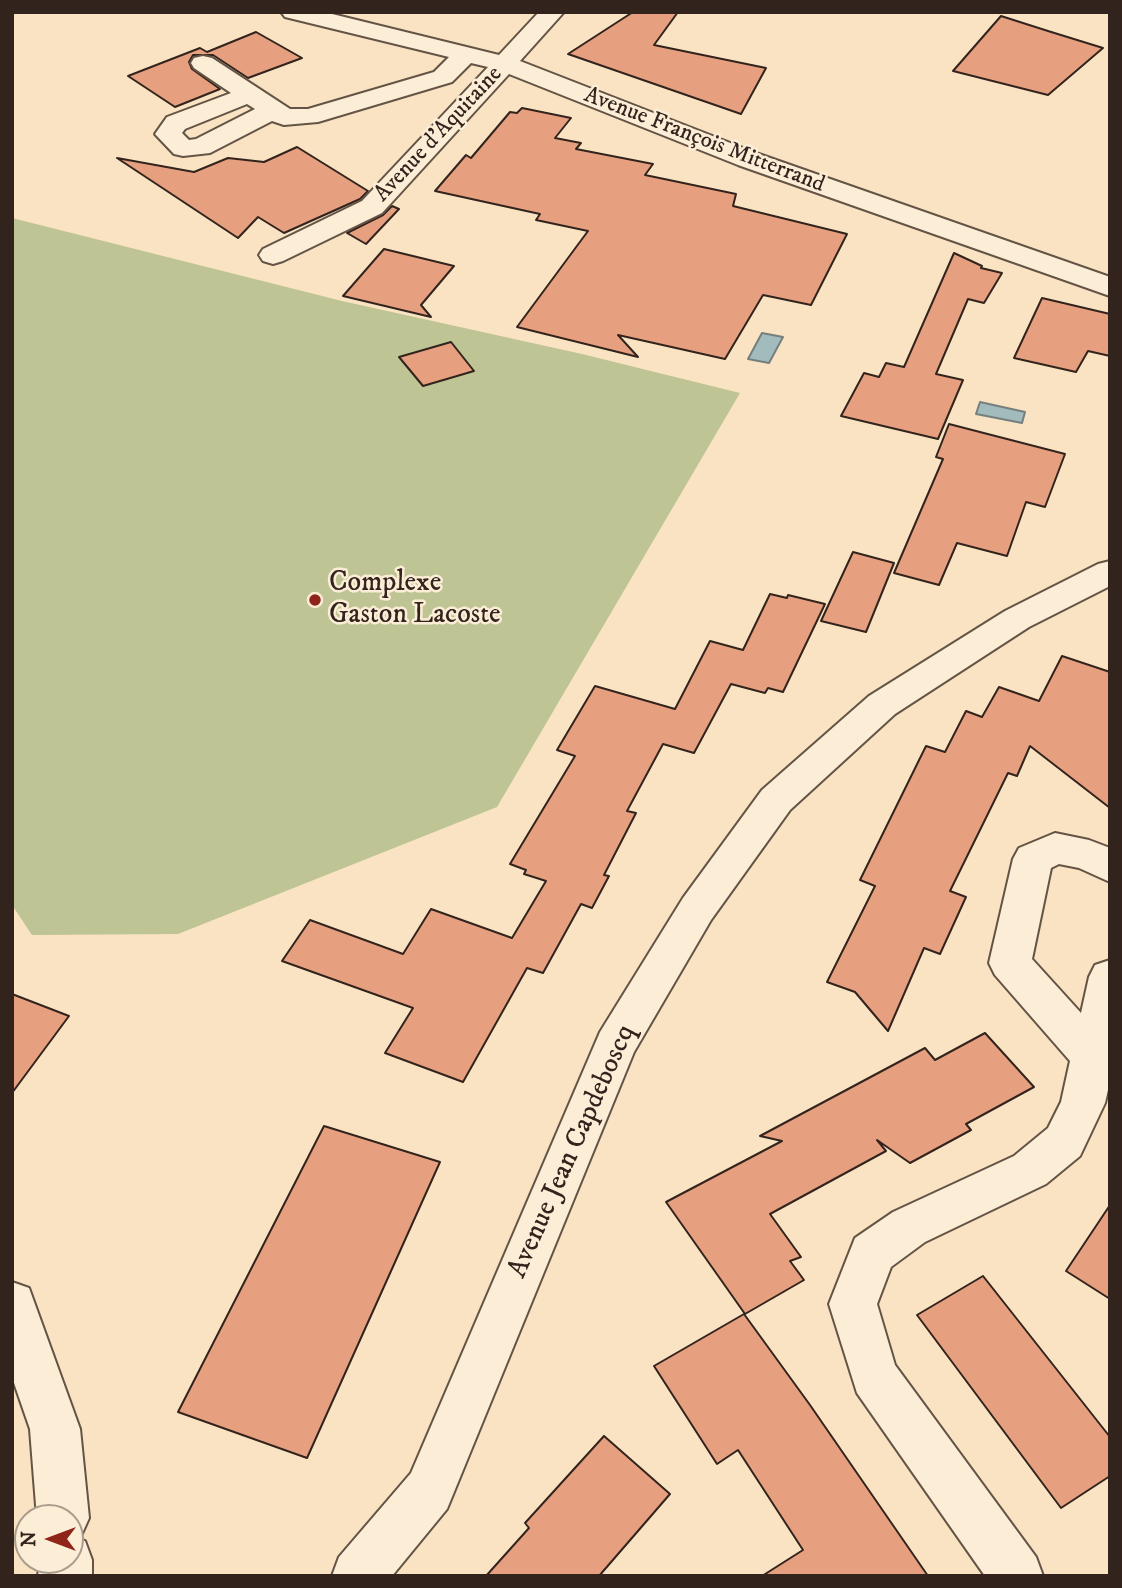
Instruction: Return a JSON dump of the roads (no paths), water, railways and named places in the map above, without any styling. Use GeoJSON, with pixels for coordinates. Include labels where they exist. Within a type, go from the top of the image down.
{"type":"FeatureCollection","features":[{"type":"Feature","properties":{"kind":"street","name":"Avenue François Mitterrand"},"geometry":{"type":"LineString","coordinates":[[293,12],[506,64],[747,159],[1110,287]]}},
{"type":"Feature","properties":{"kind":"street","name":"Avenue d'Aquitaine"},"geometry":{"type":"LineString","coordinates":[[272,255],[372,207],[552,12]]}},
{"type":"Feature","properties":{"kind":"street"},"geometry":{"type":"LineString","coordinates":[[203,63],[284,117],[309,117],[443,77],[466,54]]}},
{"type":"Feature","properties":{"kind":"street"},"geometry":{"type":"LineString","coordinates":[[443,77],[482,89]]}},
{"type":"Feature","properties":{"kind":"street"},"geometry":{"type":"LineString","coordinates":[[250,94],[176,123],[168,134],[183,148],[201,147],[274,110]]}},
{"type":"Feature","properties":{"kind":"street","name":"Avenue Jean Capdeboscq"},"geometry":{"type":"LineString","coordinates":[[358,1576],[429,1491],[615,1045],[696,909],[776,800],[881,705],[1017,619],[1110,572]]}},
{"type":"Feature","properties":{"kind":"street"},"geometry":{"type":"LineString","coordinates":[[1093,1056],[1010,963],[1033,859],[1055,848],[1088,855],[1110,867]]}},
{"type":"Feature","properties":{"kind":"street"},"geometry":{"type":"LineString","coordinates":[[1017,1576],[874,1376],[853,1304],[872,1253],[909,1227],[1030,1170],[1064,1142],[1083,1103],[1110,977]]}},
{"type":"Feature","properties":{"kind":"street"},"geometry":{"type":"LineString","coordinates":[[12,1304],[55,1429],[62,1504]]}},
{"type":"Feature","properties":{"kind":"water"},"geometry":{"type":"Polygon","coordinates":[[[762,333],[783,337],[769,363],[748,359],[762,333]]]}},
{"type":"Feature","properties":{"kind":"water"},"geometry":{"type":"Polygon","coordinates":[[[980,402],[1025,412],[1022,423],[976,414],[980,402]]]}},
{"type":"Feature","properties":{"kind":"place","name":"Complexe Gaston Lacoste"},"geometry":{"type":"Point","coordinates":[315,600]}}]}
